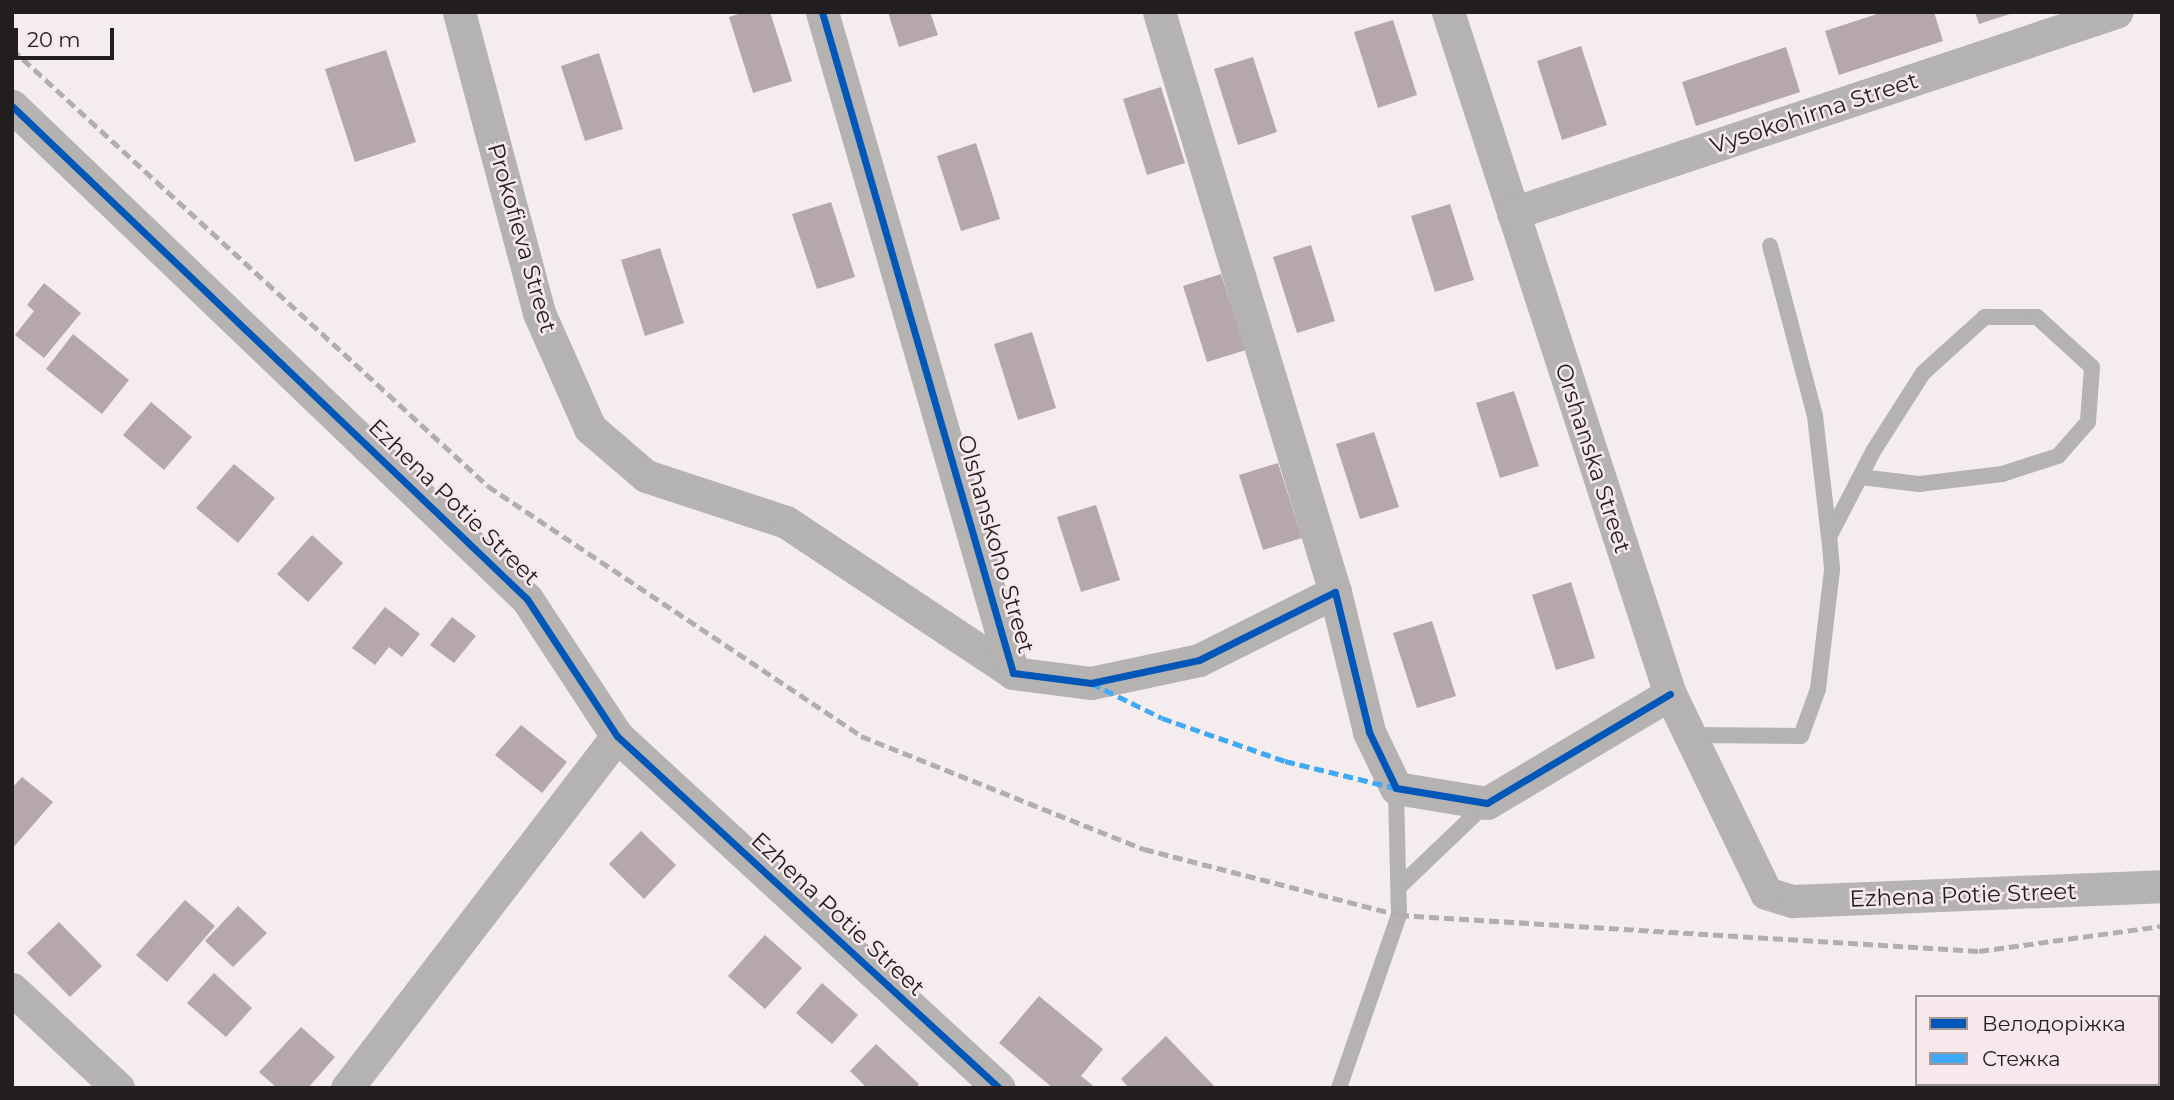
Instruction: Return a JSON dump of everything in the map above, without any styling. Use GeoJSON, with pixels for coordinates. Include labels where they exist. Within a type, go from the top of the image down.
{"type":"FeatureCollection","features":[{"type":"Feature","properties":{"kind":"street","name":"Prokofieva Street"},"geometry":{"type":"LineString","coordinates":[[459,12],[539,313],[590,428],[646,476],[786,522],[1013,673]]}},
{"type":"Feature","properties":{"kind":"street","name":"Olshanskoho Street"},"geometry":{"type":"LineString","coordinates":[[822,12],[1013,673],[1091,683],[1199,660],[1335,592]]}},
{"type":"Feature","properties":{"kind":"street"},"geometry":{"type":"LineString","coordinates":[[1159,12],[1335,592],[1369,732],[1396,788],[1487,803],[1670,694]]}},
{"type":"Feature","properties":{"kind":"street","name":"Orshanska Street"},"geometry":{"type":"LineString","coordinates":[[1448,12],[1670,694],[1766,893]]}},
{"type":"Feature","properties":{"kind":"street","name":"Vysokohirna Street"},"geometry":{"type":"LineString","coordinates":[[1513,213],[2116,12]]}},
{"type":"Feature","properties":{"kind":"street","name":"Ezhena Potie Street"},"geometry":{"type":"LineString","coordinates":[[12,106],[527,598],[617,736],[999,1088]]}},
{"type":"Feature","properties":{"kind":"street"},"geometry":{"type":"LineString","coordinates":[[347,1088],[617,736]]}},
{"type":"Feature","properties":{"kind":"street","name":"Ezhena Potie Street"},"geometry":{"type":"LineString","coordinates":[[1766,893],[1793,901],[2162,887]]}},
{"type":"Feature","properties":{"kind":"street"},"geometry":{"type":"LineString","coordinates":[[12,989],[118,1088]]}},
{"type":"Feature","properties":{"kind":"lane"},"geometry":{"type":"LineString","coordinates":[[1689,734],[1801,736],[1818,689],[1832,569],[1829,537],[1815,415],[1770,246]]}},
{"type":"Feature","properties":{"kind":"lane"},"geometry":{"type":"LineString","coordinates":[[1829,537],[1860,477],[1923,373],[1986,317],[2038,317],[2092,367],[2088,422],[2058,456],[2002,474],[1919,484],[1860,477]]}},
{"type":"Feature","properties":{"kind":"lane"},"geometry":{"type":"LineString","coordinates":[[1339,1088],[1399,915],[1396,788]]}},
{"type":"Feature","properties":{"kind":"lane"},"geometry":{"type":"LineString","coordinates":[[1399,887],[1487,803]]}},
{"type":"Feature","properties":{"kind":"building"},"geometry":{"type":"Polygon","coordinates":[[[745,12],[770,12],[792,81],[753,93],[729,17],[745,12]]]}},
{"type":"Feature","properties":{"kind":"building"},"geometry":{"type":"Polygon","coordinates":[[[888,12],[930,12],[938,35],[899,47],[888,12]]]}},
{"type":"Feature","properties":{"kind":"building"},"geometry":{"type":"Polygon","coordinates":[[[1883,12],[1934,12],[1943,41],[1839,75],[1825,31],[1883,12]]]}},
{"type":"Feature","properties":{"kind":"building"},"geometry":{"type":"Polygon","coordinates":[[[1975,12],[2013,12],[2013,13],[1979,24],[1975,12]]]}},
{"type":"Feature","properties":{"kind":"building"},"geometry":{"type":"Polygon","coordinates":[[[1393,20],[1417,95],[1378,108],[1354,32],[1393,20]]]}},
{"type":"Feature","properties":{"kind":"building"},"geometry":{"type":"Polygon","coordinates":[[[1581,46],[1607,125],[1562,140],[1537,61],[1581,46]]]}},
{"type":"Feature","properties":{"kind":"building"},"geometry":{"type":"Polygon","coordinates":[[[1786,47],[1800,92],[1696,126],[1682,82],[1786,47]]]}},
{"type":"Feature","properties":{"kind":"building"},"geometry":{"type":"Polygon","coordinates":[[[386,50],[416,142],[355,162],[325,69],[386,50]]]}},
{"type":"Feature","properties":{"kind":"building"},"geometry":{"type":"Polygon","coordinates":[[[599,53],[623,129],[585,141],[561,66],[599,53]]]}},
{"type":"Feature","properties":{"kind":"building"},"geometry":{"type":"Polygon","coordinates":[[[1253,57],[1277,132],[1238,145],[1214,69],[1253,57]]]}},
{"type":"Feature","properties":{"kind":"building"},"geometry":{"type":"Polygon","coordinates":[[[1161,87],[1185,163],[1147,175],[1123,99],[1161,87]]]}},
{"type":"Feature","properties":{"kind":"building"},"geometry":{"type":"Polygon","coordinates":[[[976,143],[1000,219],[961,231],[937,156],[976,143]]]}},
{"type":"Feature","properties":{"kind":"building"},"geometry":{"type":"Polygon","coordinates":[[[831,202],[855,277],[817,289],[792,214],[831,202]]]}},
{"type":"Feature","properties":{"kind":"building"},"geometry":{"type":"Polygon","coordinates":[[[1450,204],[1474,280],[1435,292],[1411,216],[1450,204]]]}},
{"type":"Feature","properties":{"kind":"building"},"geometry":{"type":"Polygon","coordinates":[[[1311,245],[1335,321],[1297,333],[1273,257],[1311,245]]]}},
{"type":"Feature","properties":{"kind":"building"},"geometry":{"type":"Polygon","coordinates":[[[660,248],[684,323],[645,336],[621,260],[660,248]]]}},
{"type":"Feature","properties":{"kind":"building"},"geometry":{"type":"Polygon","coordinates":[[[1221,274],[1246,350],[1207,362],[1183,286],[1221,274]]]}},
{"type":"Feature","properties":{"kind":"building"},"geometry":{"type":"Polygon","coordinates":[[[44,283],[81,313],[44,358],[15,335],[34,311],[27,305],[44,283]]]}},
{"type":"Feature","properties":{"kind":"building"},"geometry":{"type":"Polygon","coordinates":[[[1032,332],[1056,408],[1018,420],[994,344],[1032,332]]]}},
{"type":"Feature","properties":{"kind":"building"},"geometry":{"type":"Polygon","coordinates":[[[73,334],[129,380],[102,414],[46,369],[73,334]]]}},
{"type":"Feature","properties":{"kind":"building"},"geometry":{"type":"Polygon","coordinates":[[[1514,391],[1539,466],[1500,478],[1476,403],[1514,391]]]}},
{"type":"Feature","properties":{"kind":"building"},"geometry":{"type":"Polygon","coordinates":[[[151,402],[192,437],[164,470],[123,435],[151,402]]]}},
{"type":"Feature","properties":{"kind":"building"},"geometry":{"type":"Polygon","coordinates":[[[1374,432],[1399,507],[1360,519],[1336,444],[1374,432]]]}},
{"type":"Feature","properties":{"kind":"building"},"geometry":{"type":"Polygon","coordinates":[[[1278,463],[1302,538],[1263,550],[1239,475],[1278,463]]]}},
{"type":"Feature","properties":{"kind":"building"},"geometry":{"type":"Polygon","coordinates":[[[234,464],[275,498],[238,543],[196,508],[234,464]]]}},
{"type":"Feature","properties":{"kind":"building"},"geometry":{"type":"Polygon","coordinates":[[[1096,505],[1120,580],[1081,592],[1057,517],[1096,505]]]}},
{"type":"Feature","properties":{"kind":"building"},"geometry":{"type":"Polygon","coordinates":[[[312,535],[343,563],[308,602],[277,574],[312,535]]]}},
{"type":"Feature","properties":{"kind":"building"},"geometry":{"type":"Polygon","coordinates":[[[1571,582],[1595,658],[1556,670],[1532,595],[1571,582]]]}},
{"type":"Feature","properties":{"kind":"building"},"geometry":{"type":"Polygon","coordinates":[[[385,607],[420,634],[402,657],[389,647],[375,665],[352,648],[385,607]]]}},
{"type":"Feature","properties":{"kind":"building"},"geometry":{"type":"Polygon","coordinates":[[[452,617],[476,636],[454,663],[430,645],[452,617]]]}},
{"type":"Feature","properties":{"kind":"building"},"geometry":{"type":"Polygon","coordinates":[[[1432,621],[1456,696],[1417,708],[1393,633],[1432,621]]]}},
{"type":"Feature","properties":{"kind":"building"},"geometry":{"type":"Polygon","coordinates":[[[521,725],[567,762],[542,793],[495,755],[521,725]]]}},
{"type":"Feature","properties":{"kind":"building"},"geometry":{"type":"Polygon","coordinates":[[[22,777],[53,802],[12,849],[12,788],[22,777]]]}},
{"type":"Feature","properties":{"kind":"building"},"geometry":{"type":"Polygon","coordinates":[[[641,831],[676,865],[644,899],[609,864],[641,831]]]}},
{"type":"Feature","properties":{"kind":"building"},"geometry":{"type":"Polygon","coordinates":[[[185,900],[215,926],[167,982],[136,955],[185,900]]]}},
{"type":"Feature","properties":{"kind":"building"},"geometry":{"type":"Polygon","coordinates":[[[238,906],[267,933],[233,967],[205,941],[238,906]]]}},
{"type":"Feature","properties":{"kind":"building"},"geometry":{"type":"Polygon","coordinates":[[[59,922],[102,966],[70,997],[27,953],[59,922]]]}},
{"type":"Feature","properties":{"kind":"building"},"geometry":{"type":"Polygon","coordinates":[[[765,935],[802,968],[765,1009],[728,976],[765,935]]]}},
{"type":"Feature","properties":{"kind":"building"},"geometry":{"type":"Polygon","coordinates":[[[214,973],[252,1008],[226,1037],[187,1003],[214,973]]]}},
{"type":"Feature","properties":{"kind":"building"},"geometry":{"type":"Polygon","coordinates":[[[822,983],[858,1015],[832,1044],[796,1013],[822,983]]]}},
{"type":"Feature","properties":{"kind":"building"},"geometry":{"type":"Polygon","coordinates":[[[1039,996],[1103,1049],[1081,1076],[1096,1088],[1053,1088],[999,1043],[1039,996]]]}},
{"type":"Feature","properties":{"kind":"building"},"geometry":{"type":"Polygon","coordinates":[[[301,1027],[335,1057],[308,1088],[277,1088],[259,1072],[301,1027]]]}},
{"type":"Feature","properties":{"kind":"building"},"geometry":{"type":"Polygon","coordinates":[[[1166,1036],[1216,1088],[1129,1088],[1121,1079],[1166,1036]]]}},
{"type":"Feature","properties":{"kind":"building"},"geometry":{"type":"Polygon","coordinates":[[[876,1044],[919,1084],[916,1088],[867,1088],[850,1071],[876,1044]]]}},
{"type":"Feature","properties":{"kind":"railway"},"geometry":{"type":"LineString","coordinates":[[12,49],[488,486],[861,736],[1144,849],[1399,915],[1979,951],[2162,926]]}},
{"type":"Feature","properties":{"kind":"marked path"},"geometry":{"type":"LineString","coordinates":[[1091,683],[1162,718],[1285,761],[1396,788]]}},
{"type":"Feature","properties":{"kind":"cycle path"},"geometry":{"type":"LineString","coordinates":[[822,12],[1013,673],[1091,683],[1199,660],[1335,592],[1369,732],[1396,788],[1487,803],[1670,694]]}},
{"type":"Feature","properties":{"kind":"cycle path"},"geometry":{"type":"LineString","coordinates":[[12,106],[527,599],[617,736],[999,1088]]}}]}
